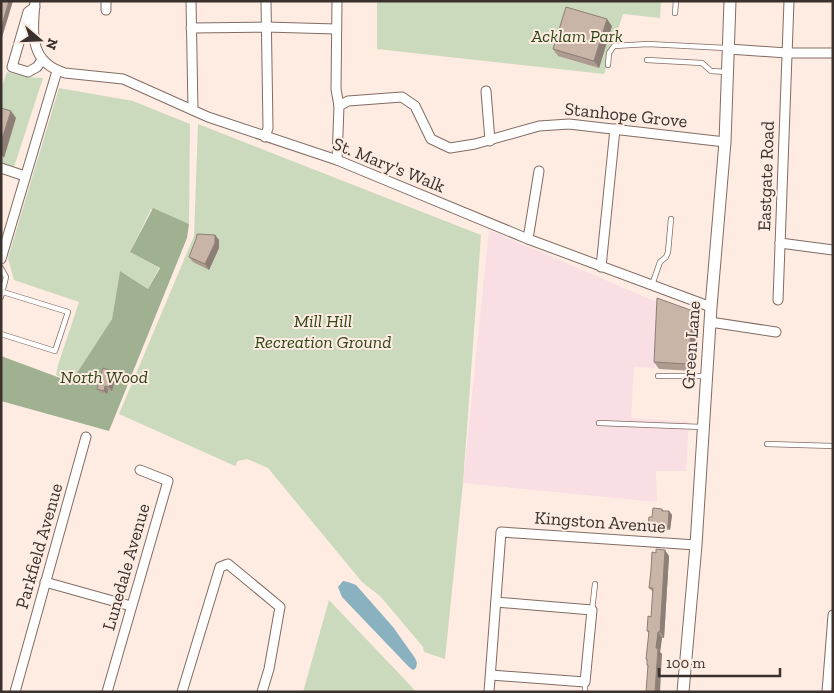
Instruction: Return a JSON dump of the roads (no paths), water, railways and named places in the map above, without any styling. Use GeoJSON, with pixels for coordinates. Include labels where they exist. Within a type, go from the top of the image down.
{"type":"FeatureCollection","features":[{"type":"Feature","properties":{"kind":"street"},"geometry":{"type":"LineString","coordinates":[[191,1],[193,110]]}},
{"type":"Feature","properties":{"kind":"street"},"geometry":{"type":"LineString","coordinates":[[265,137],[268,128],[266,1]]}},
{"type":"Feature","properties":{"kind":"street"},"geometry":{"type":"LineString","coordinates":[[337,1],[337,160]]}},
{"type":"Feature","properties":{"kind":"street","name":"Green Lane"},"geometry":{"type":"LineString","coordinates":[[683,692],[696,545],[711,307],[724,142],[730,1]]}},
{"type":"Feature","properties":{"kind":"street","name":"Eastgate Road"},"geometry":{"type":"LineString","coordinates":[[778,300],[789,1]]}},
{"type":"Feature","properties":{"kind":"street"},"geometry":{"type":"LineString","coordinates":[[35,4],[28,12],[12,67],[28,72],[37,67],[42,60]]}},
{"type":"Feature","properties":{"kind":"street"},"geometry":{"type":"LineString","coordinates":[[1,259],[54,69],[42,60],[36,49],[34,32],[35,4]]}},
{"type":"Feature","properties":{"kind":"street"},"geometry":{"type":"LineString","coordinates":[[191,28],[266,27],[336,29]]}},
{"type":"Feature","properties":{"kind":"street"},"geometry":{"type":"LineString","coordinates":[[729,48],[787,53],[833,54]]}},
{"type":"Feature","properties":{"kind":"street","name":"St. Mary's Walk"},"geometry":{"type":"LineString","coordinates":[[54,69],[65,73],[123,79],[208,117],[337,160],[528,240],[711,307]]}},
{"type":"Feature","properties":{"kind":"street"},"geometry":{"type":"LineString","coordinates":[[486,91],[490,140]]}},
{"type":"Feature","properties":{"kind":"street","name":"Stanhope Grove"},"geometry":{"type":"LineString","coordinates":[[338,106],[348,101],[402,97],[415,106],[431,139],[450,148],[490,140],[539,126],[570,124],[724,142]]}},
{"type":"Feature","properties":{"kind":"street"},"geometry":{"type":"LineString","coordinates":[[602,267],[615,129]]}},
{"type":"Feature","properties":{"kind":"street"},"geometry":{"type":"LineString","coordinates":[[1,168],[25,176]]}},
{"type":"Feature","properties":{"kind":"street"},"geometry":{"type":"LineString","coordinates":[[528,240],[539,171]]}},
{"type":"Feature","properties":{"kind":"street"},"geometry":{"type":"LineString","coordinates":[[780,243],[833,250]]}},
{"type":"Feature","properties":{"kind":"street"},"geometry":{"type":"LineString","coordinates":[[710,322],[776,332]]}},
{"type":"Feature","properties":{"kind":"street","name":"Parkfield Avenue"},"geometry":{"type":"LineString","coordinates":[[15,692],[86,437]]}},
{"type":"Feature","properties":{"kind":"street","name":"Lunedale Avenue"},"geometry":{"type":"LineString","coordinates":[[107,692],[168,481],[140,470]]}},
{"type":"Feature","properties":{"kind":"street","name":"Kingston Avenue"},"geometry":{"type":"LineString","coordinates":[[496,602],[501,532],[696,545]]}},
{"type":"Feature","properties":{"kind":"street"},"geometry":{"type":"LineString","coordinates":[[182,692],[220,567],[228,564],[280,607],[269,669],[262,692]]}},
{"type":"Feature","properties":{"kind":"street"},"geometry":{"type":"LineString","coordinates":[[45,582],[131,606]]}},
{"type":"Feature","properties":{"kind":"street"},"geometry":{"type":"LineString","coordinates":[[489,692],[490,675],[496,602],[592,610],[585,682],[490,675]]}},
{"type":"Feature","properties":{"kind":"street"},"geometry":{"type":"LineString","coordinates":[[827,692],[833,615]]}},
{"type":"Feature","properties":{"kind":"lane"},"geometry":{"type":"LineString","coordinates":[[675,13],[676,1]]}},
{"type":"Feature","properties":{"kind":"lane"},"geometry":{"type":"LineString","coordinates":[[608,65],[610,53],[614,46],[648,44],[729,48]]}},
{"type":"Feature","properties":{"kind":"lane"},"geometry":{"type":"LineString","coordinates":[[647,60],[702,63],[710,71],[728,72]]}},
{"type":"Feature","properties":{"kind":"lane"},"geometry":{"type":"LineString","coordinates":[[652,285],[660,262],[666,257],[668,252],[671,219]]}},
{"type":"Feature","properties":{"kind":"lane"},"geometry":{"type":"LineString","coordinates":[[1,268],[6,278],[2,294],[68,312],[55,351],[1,334]]}},
{"type":"Feature","properties":{"kind":"lane"},"geometry":{"type":"LineString","coordinates":[[658,376],[707,376]]}},
{"type":"Feature","properties":{"kind":"lane"},"geometry":{"type":"LineString","coordinates":[[599,424],[704,427]]}},
{"type":"Feature","properties":{"kind":"lane"},"geometry":{"type":"LineString","coordinates":[[767,444],[833,446]]}},
{"type":"Feature","properties":{"kind":"lane"},"geometry":{"type":"LineString","coordinates":[[592,610],[596,584]]}},
{"type":"Feature","properties":{"kind":"lane"},"geometry":{"type":"LineString","coordinates":[[585,682],[585,692]]}},
{"type":"Feature","properties":{"kind":"water"},"geometry":{"type":"Polygon","coordinates":[[[343,581],[356,585],[393,627],[415,658],[416,668],[413,670],[409,667],[342,597],[338,587],[343,581]]]}},
{"type":"Feature","properties":{"kind":"park label","name":"Acklam Park"},"geometry":{"type":"Point","coordinates":[577,36]}},
{"type":"Feature","properties":{"kind":"park label","name":"Mill Hill Recreation Ground"},"geometry":{"type":"Point","coordinates":[323,331]}},
{"type":"Feature","properties":{"kind":"park label","name":"North Wood"},"geometry":{"type":"Point","coordinates":[104,377]}}]}
